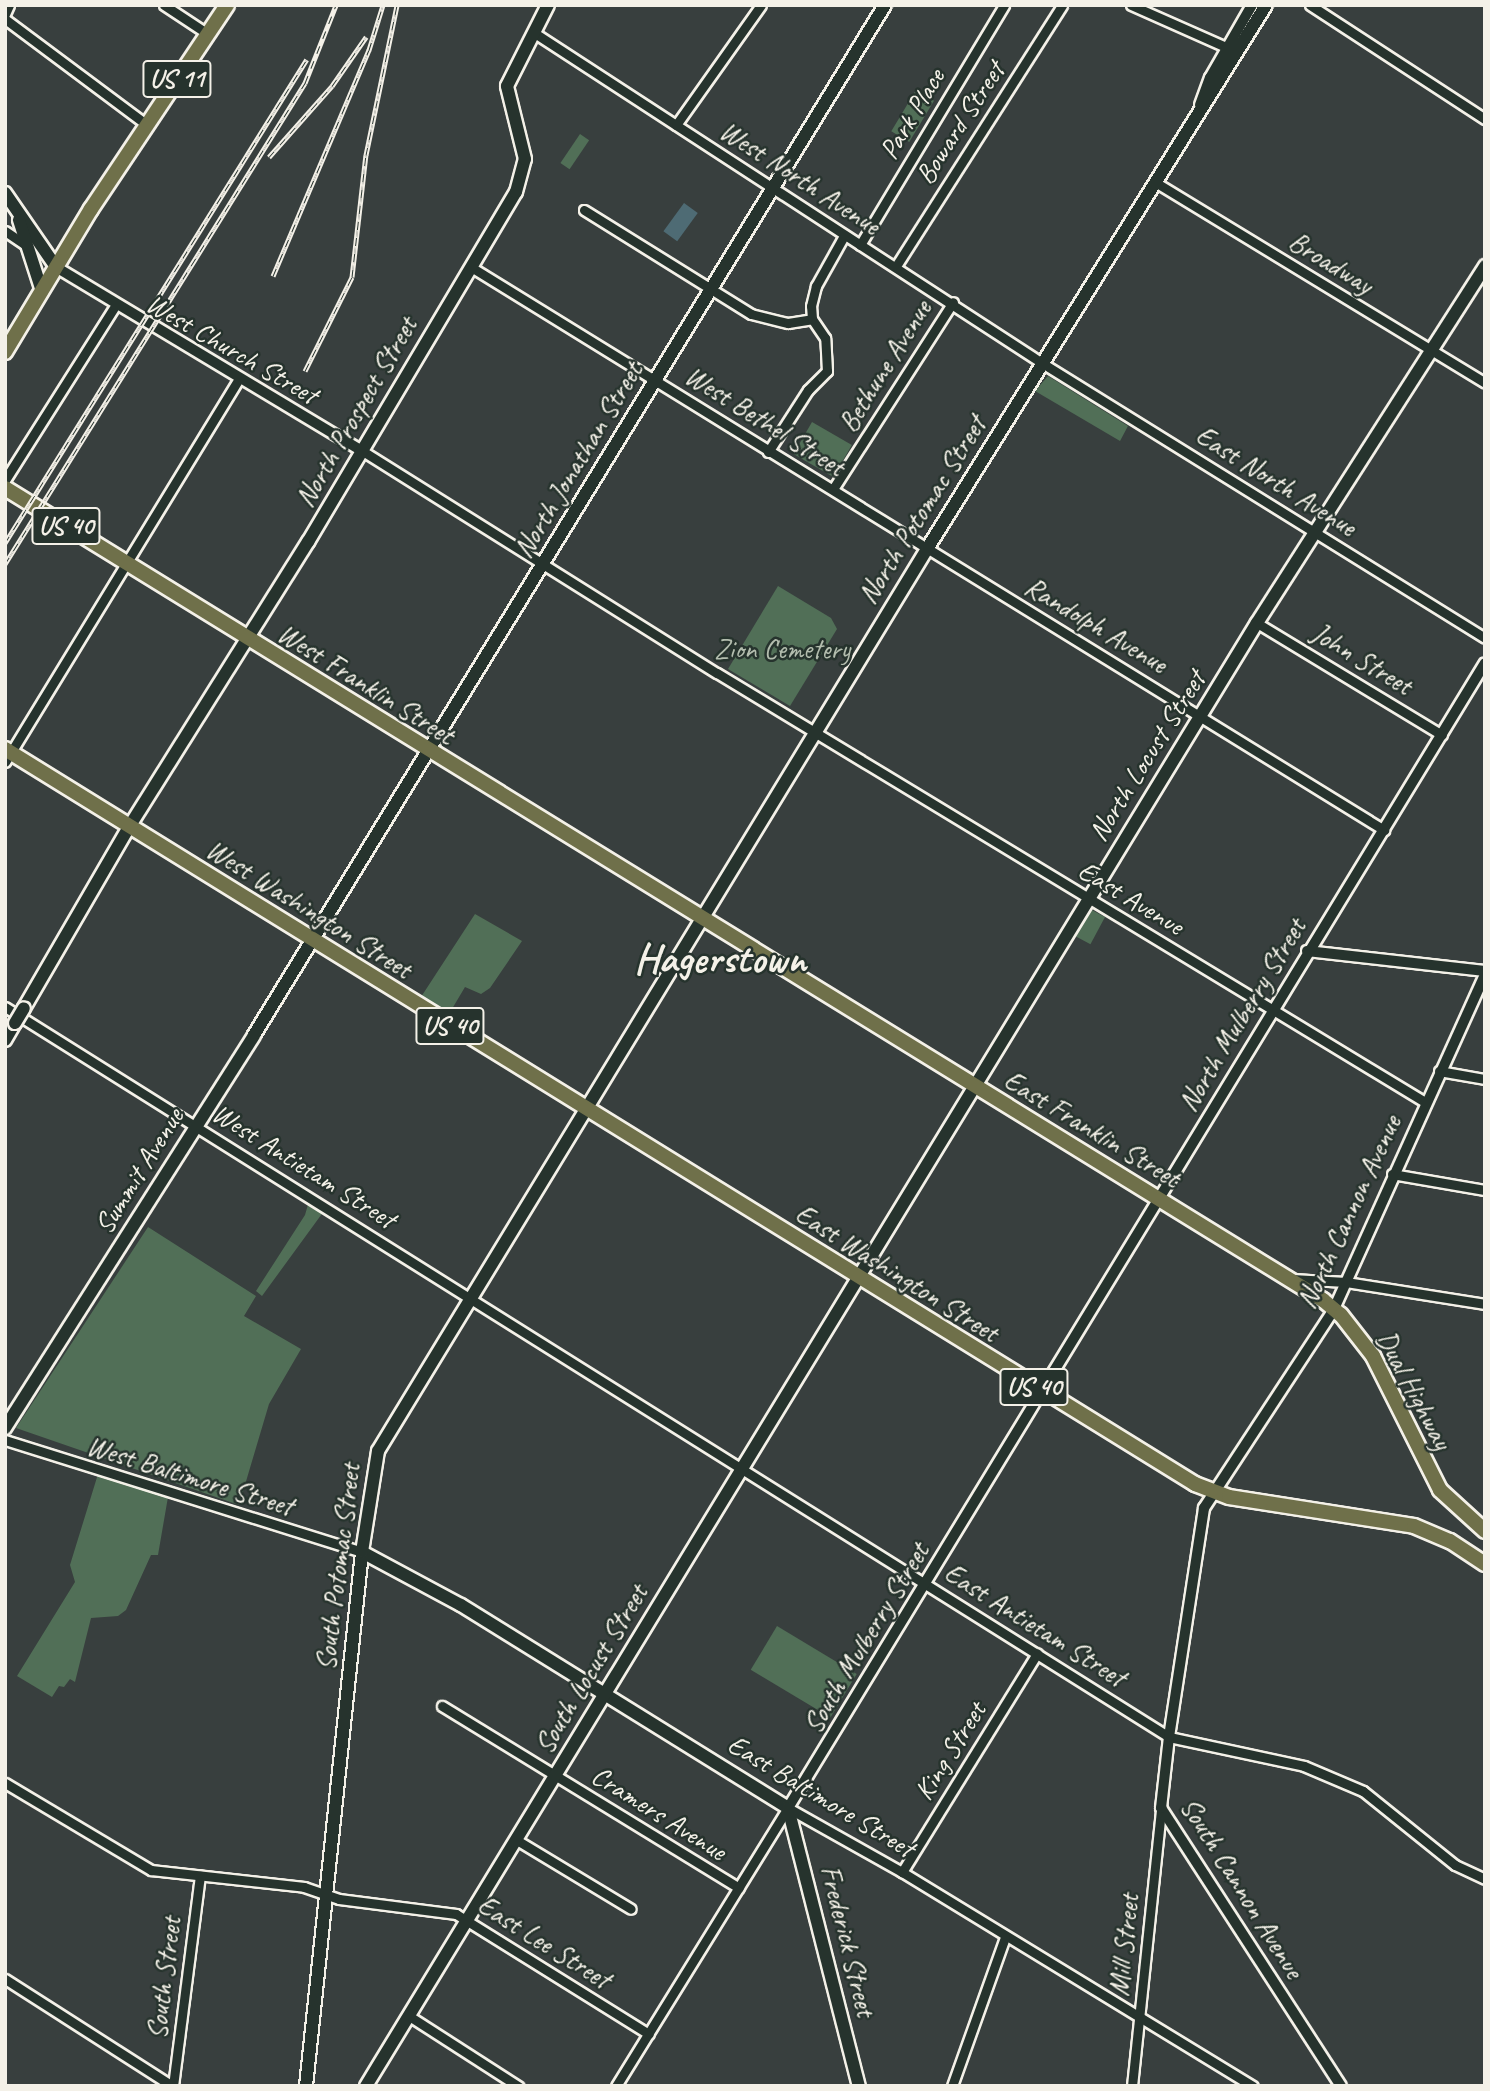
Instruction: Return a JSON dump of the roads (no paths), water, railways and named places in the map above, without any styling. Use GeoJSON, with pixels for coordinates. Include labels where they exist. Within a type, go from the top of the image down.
{"type":"FeatureCollection","features":[{"type":"Feature","properties":{"kind":"main road","name":"US 11"},"geometry":{"type":"LineString","coordinates":[[5,352],[56,267],[227,5]]}},
{"type":"Feature","properties":{"kind":"main road","name":"North Prospect Street"},"geometry":{"type":"LineString","coordinates":[[5,1040],[244,637],[308,542],[471,267],[524,170],[507,86],[548,5]]}},
{"type":"Feature","properties":{"kind":"main road","name":"North Jonathan Street"},"geometry":{"type":"LineString","coordinates":[[313,940],[885,5]]}},
{"type":"Feature","properties":{"kind":"main road","name":"North Potomac Street"},"geometry":{"type":"LineString","coordinates":[[587,1111],[927,549],[1266,5]]}},
{"type":"Feature","properties":{"kind":"main road"},"geometry":{"type":"LineString","coordinates":[[5,193],[56,267]]}},
{"type":"Feature","properties":{"kind":"main road"},"geometry":{"type":"LineString","coordinates":[[16,210],[42,291]]}},
{"type":"Feature","properties":{"kind":"main road","name":"North Locust Street"},"geometry":{"type":"LineString","coordinates":[[858,1278],[1257,623],[1485,266]]}},
{"type":"Feature","properties":{"kind":"main road","name":"West Franklin Street"},"geometry":{"type":"LineString","coordinates":[[5,488],[701,920]]}},
{"type":"Feature","properties":{"kind":"main road","name":"West Washington Street"},"geometry":{"type":"LineString","coordinates":[[8,755],[313,940],[587,1111]]}},
{"type":"Feature","properties":{"kind":"main road","name":"East Franklin Street"},"geometry":{"type":"LineString","coordinates":[[701,920],[1292,1278]]}},
{"type":"Feature","properties":{"kind":"main road","name":"Summit Avenue"},"geometry":{"type":"LineString","coordinates":[[5,1428],[313,940]]}},
{"type":"Feature","properties":{"kind":"main road","name":"East Washington Street"},"geometry":{"type":"LineString","coordinates":[[587,1111],[1041,1391],[1212,1493],[1385,1520],[1436,1533],[1485,1564]]}},
{"type":"Feature","properties":{"kind":"main road","name":"South Potomac Street"},"geometry":{"type":"LineString","coordinates":[[306,2086],[362,1552],[378,1451],[587,1111]]}},
{"type":"Feature","properties":{"kind":"main road","name":"South Locust Street"},"geometry":{"type":"LineString","coordinates":[[366,2086],[858,1278]]}},
{"type":"Feature","properties":{"kind":"main road","name":"Dual Highway"},"geometry":{"type":"LineString","coordinates":[[1292,1278],[1334,1309],[1373,1356],[1440,1490],[1485,1531]]}},
{"type":"Feature","properties":{"kind":"main road","name":"East Baltimore Street"},"geometry":{"type":"LineString","coordinates":[[362,1552],[401,1569],[788,1808]]}},
{"type":"Feature","properties":{"kind":"main road","name":"Frederick Street"},"geometry":{"type":"LineString","coordinates":[[788,1808],[859,2086]]}},
{"type":"Feature","properties":{"kind":"street"},"geometry":{"type":"LineString","coordinates":[[5,14],[9,5]]}},
{"type":"Feature","properties":{"kind":"street"},"geometry":{"type":"LineString","coordinates":[[164,5],[208,34]]}},
{"type":"Feature","properties":{"kind":"street"},"geometry":{"type":"LineString","coordinates":[[676,125],[761,5]]}},
{"type":"Feature","properties":{"kind":"street","name":"Park Place"},"geometry":{"type":"LineString","coordinates":[[860,245],[1004,5]]}},
{"type":"Feature","properties":{"kind":"street","name":"Boward Street"},"geometry":{"type":"LineString","coordinates":[[896,266],[1062,5]]}},
{"type":"Feature","properties":{"kind":"street"},"geometry":{"type":"LineString","coordinates":[[1131,5],[1226,47]]}},
{"type":"Feature","properties":{"kind":"street","name":"North Potomac Street"},"geometry":{"type":"LineString","coordinates":[[1195,118],[1226,47],[1252,5]]}},
{"type":"Feature","properties":{"kind":"street"},"geometry":{"type":"LineString","coordinates":[[1310,5],[1485,119]]}},
{"type":"Feature","properties":{"kind":"street"},"geometry":{"type":"LineString","coordinates":[[5,19],[147,125]]}},
{"type":"Feature","properties":{"kind":"street","name":"West North Avenue"},"geometry":{"type":"LineString","coordinates":[[533,32],[844,236],[953,302],[1042,363]]}},
{"type":"Feature","properties":{"kind":"street","name":"Broadway"},"geometry":{"type":"LineString","coordinates":[[1155,182],[1485,383]]}},
{"type":"Feature","properties":{"kind":"street"},"geometry":{"type":"LineString","coordinates":[[584,210],[711,290],[771,320],[813,319]]}},
{"type":"Feature","properties":{"kind":"street"},"geometry":{"type":"LineString","coordinates":[[5,232],[26,245]]}},
{"type":"Feature","properties":{"kind":"street"},"geometry":{"type":"LineString","coordinates":[[768,452],[808,390],[827,371],[825,338],[813,319],[816,286],[844,236]]}},
{"type":"Feature","properties":{"kind":"street","name":"West Church Street"},"geometry":{"type":"LineString","coordinates":[[56,267],[114,306],[237,380],[361,450],[815,732]]}},
{"type":"Feature","properties":{"kind":"street","name":"West Bethel Street"},"geometry":{"type":"LineString","coordinates":[[471,267],[927,549]]}},
{"type":"Feature","properties":{"kind":"street","name":"Bethune Avenue"},"geometry":{"type":"LineString","coordinates":[[833,489],[953,302]]}},
{"type":"Feature","properties":{"kind":"street"},"geometry":{"type":"LineString","coordinates":[[5,480],[114,306]]}},
{"type":"Feature","properties":{"kind":"street","name":"East North Avenue"},"geometry":{"type":"LineString","coordinates":[[1042,363],[1485,638]]}},
{"type":"Feature","properties":{"kind":"street"},"geometry":{"type":"LineString","coordinates":[[8,755],[237,380]]}},
{"type":"Feature","properties":{"kind":"street","name":"Randolph Avenue"},"geometry":{"type":"LineString","coordinates":[[927,549],[1202,714],[1384,830]]}},
{"type":"Feature","properties":{"kind":"street","name":"John Street"},"geometry":{"type":"LineString","coordinates":[[1257,623],[1442,734]]}},
{"type":"Feature","properties":{"kind":"street","name":"North Mulberry Street"},"geometry":{"type":"LineString","coordinates":[[1041,1391],[1485,663]]}},
{"type":"Feature","properties":{"kind":"street","name":"East Avenue"},"geometry":{"type":"LineString","coordinates":[[815,732],[1425,1102]]}},
{"type":"Feature","properties":{"kind":"street"},"geometry":{"type":"LineString","coordinates":[[1307,951],[1485,973]]}},
{"type":"Feature","properties":{"kind":"street","name":"North Cannon Avenue"},"geometry":{"type":"LineString","coordinates":[[1212,1493],[1334,1309],[1392,1174],[1485,973]]}},
{"type":"Feature","properties":{"kind":"street","name":"West Antietam Street"},"geometry":{"type":"LineString","coordinates":[[5,1007],[471,1297]]}},
{"type":"Feature","properties":{"kind":"street"},"geometry":{"type":"LineString","coordinates":[[1439,1071],[1485,1079]]}},
{"type":"Feature","properties":{"kind":"street"},"geometry":{"type":"LineString","coordinates":[[1392,1174],[1485,1190]]}},
{"type":"Feature","properties":{"kind":"street","name":"East Franklin Street"},"geometry":{"type":"LineString","coordinates":[[1292,1278],[1346,1282],[1485,1304]]}},
{"type":"Feature","properties":{"kind":"street","name":"East Antietam Street"},"geometry":{"type":"LineString","coordinates":[[471,1297],[486,1311],[740,1470],[928,1583],[1169,1737],[1266,1755],[1353,1787],[1392,1812],[1455,1865],[1485,1879]]}},
{"type":"Feature","properties":{"kind":"street","name":"South Mulberry Street"},"geometry":{"type":"LineString","coordinates":[[616,2086],[928,1583],[1041,1391]]}},
{"type":"Feature","properties":{"kind":"street","name":"West Baltimore Street"},"geometry":{"type":"LineString","coordinates":[[5,1440],[362,1552]]}},
{"type":"Feature","properties":{"kind":"street","name":"South Cannon Avenue"},"geometry":{"type":"LineString","coordinates":[[1212,1493],[1204,1508],[1186,1608],[1161,1808],[1341,2086]]}},
{"type":"Feature","properties":{"kind":"street","name":"King Street"},"geometry":{"type":"LineString","coordinates":[[902,1872],[1037,1653]]}},
{"type":"Feature","properties":{"kind":"street","name":"Cramers Avenue"},"geometry":{"type":"LineString","coordinates":[[442,1706],[739,1888]]}},
{"type":"Feature","properties":{"kind":"street","name":"East Lee Street"},"geometry":{"type":"LineString","coordinates":[[5,1783],[135,1863],[151,1870],[304,1887],[326,1895],[468,1920],[649,2034]]}},
{"type":"Feature","properties":{"kind":"street","name":"East Baltimore Street"},"geometry":{"type":"LineString","coordinates":[[788,1808],[902,1872],[1139,2019],[1253,2086]]}},
{"type":"Feature","properties":{"kind":"street","name":"Mill Street"},"geometry":{"type":"LineString","coordinates":[[1132,2086],[1161,1808]]}},
{"type":"Feature","properties":{"kind":"street"},"geometry":{"type":"LineString","coordinates":[[515,1839],[631,1909]]}},
{"type":"Feature","properties":{"kind":"street","name":"South Street"},"geometry":{"type":"LineString","coordinates":[[172,2086],[200,1876]]}},
{"type":"Feature","properties":{"kind":"street"},"geometry":{"type":"LineString","coordinates":[[952,2086],[1005,1937]]}},
{"type":"Feature","properties":{"kind":"street"},"geometry":{"type":"LineString","coordinates":[[5,1979],[172,2086]]}},
{"type":"Feature","properties":{"kind":"street"},"geometry":{"type":"LineString","coordinates":[[408,2016],[518,2086]]}},
{"type":"Feature","properties":{"kind":"water"},"geometry":{"type":"Polygon","coordinates":[[[684,203],[698,213],[677,241],[663,231],[684,203]]]}},
{"type":"Feature","properties":{"kind":"railway"},"geometry":{"type":"LineString","coordinates":[[5,564],[305,83],[336,5]]}},
{"type":"Feature","properties":{"kind":"railway"},"geometry":{"type":"LineString","coordinates":[[273,276],[369,50],[383,5]]}},
{"type":"Feature","properties":{"kind":"railway"},"geometry":{"type":"LineString","coordinates":[[305,371],[352,277],[366,155],[397,5]]}},
{"type":"Feature","properties":{"kind":"railway"},"geometry":{"type":"LineString","coordinates":[[269,157],[332,86],[366,37]]}},
{"type":"Feature","properties":{"kind":"railway"},"geometry":{"type":"LineString","coordinates":[[5,543],[307,59]]}},
{"type":"Feature","properties":{"kind":"district","name":"Hagerstown"},"geometry":{"type":"Point","coordinates":[720,959]}},
{"type":"Feature","properties":{"kind":"park label","name":"Zion Cemetery"},"geometry":{"type":"Point","coordinates":[782,649]}}]}
